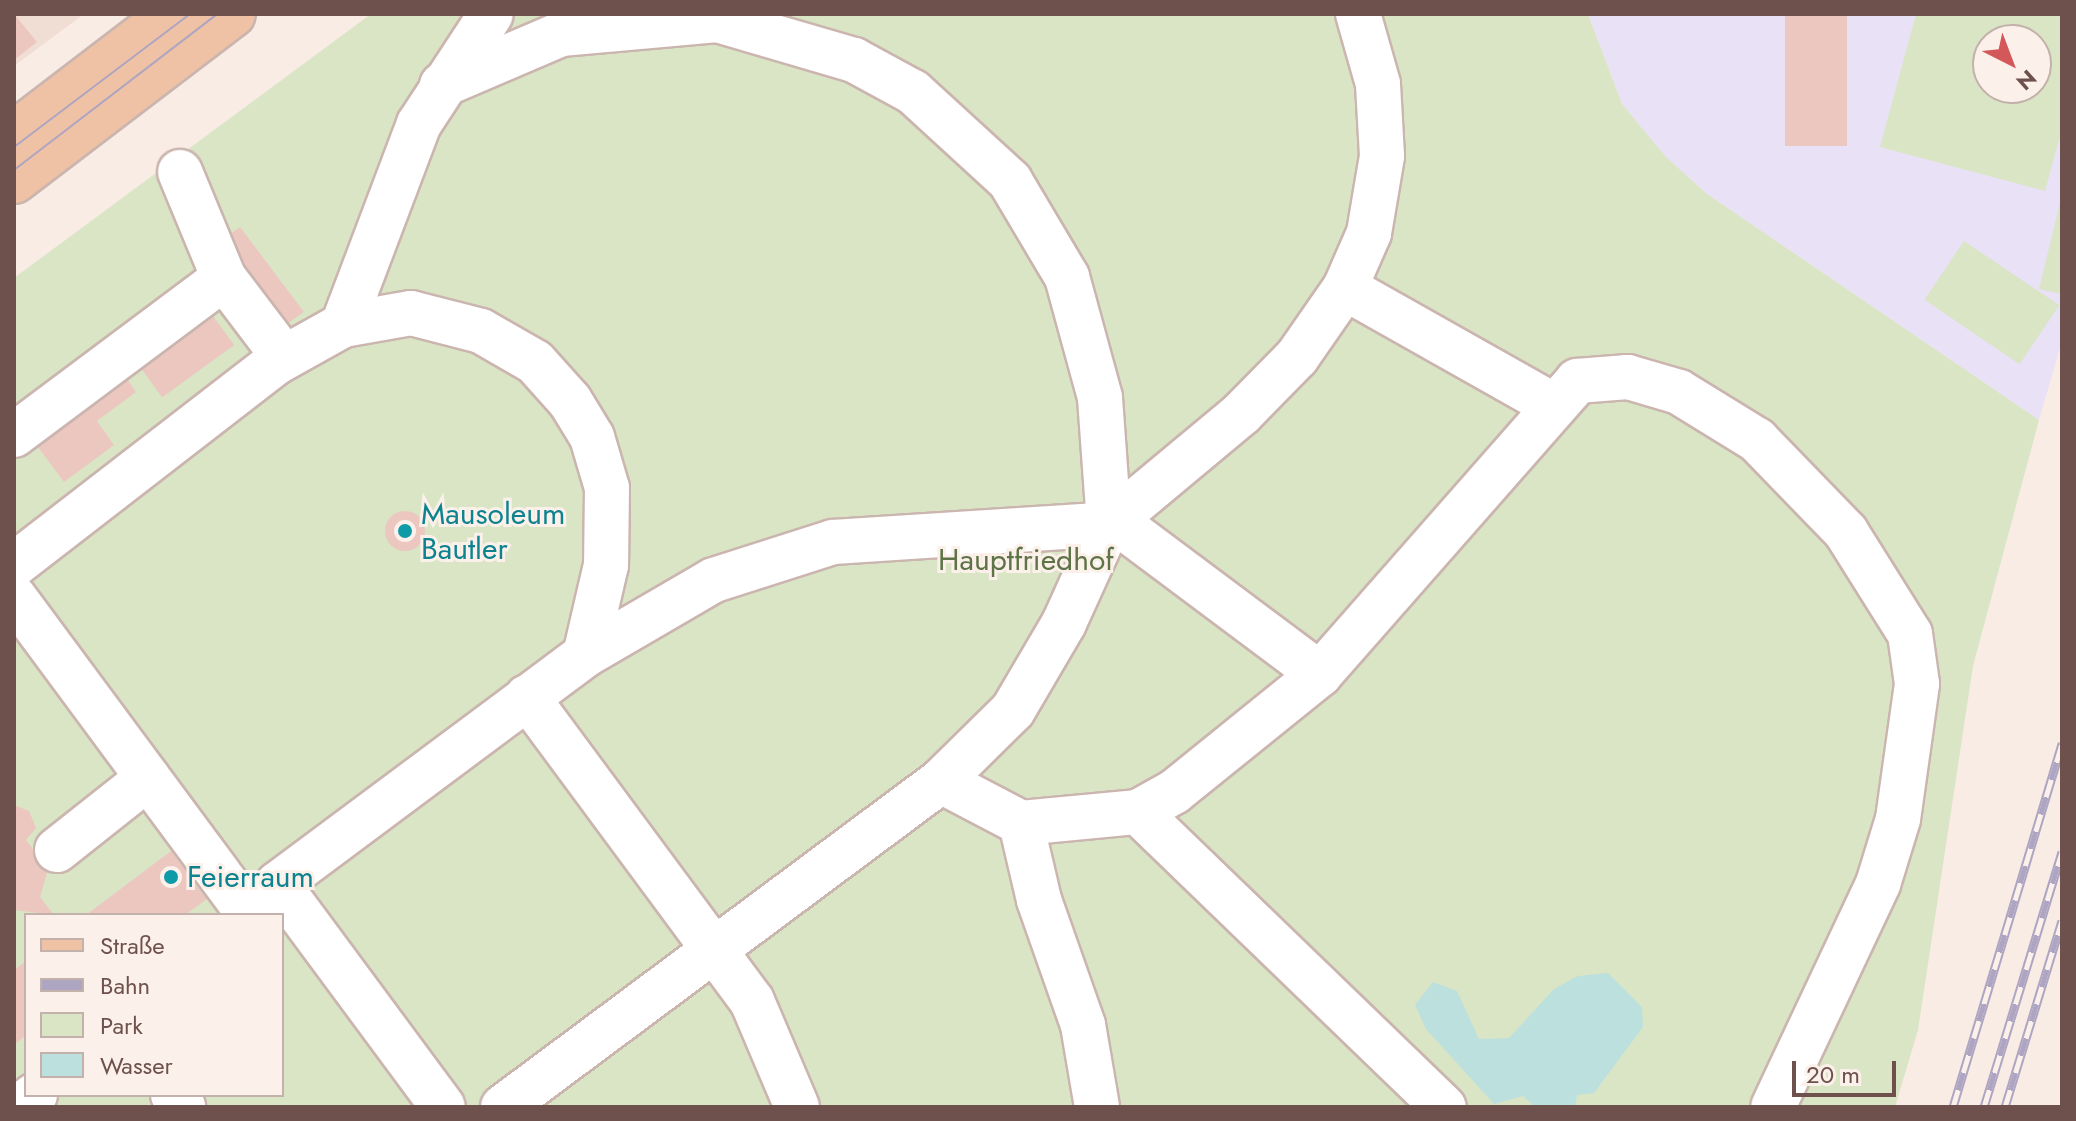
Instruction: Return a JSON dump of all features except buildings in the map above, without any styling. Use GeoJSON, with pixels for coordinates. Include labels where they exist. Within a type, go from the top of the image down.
{"type":"FeatureCollection","features":[{"type":"Feature","properties":{"kind":"main road"},"geometry":{"type":"LineString","coordinates":[[14,134],[171,14]]}},
{"type":"Feature","properties":{"kind":"main road"},"geometry":{"type":"LineString","coordinates":[[14,181],[223,17]]}},
{"type":"Feature","properties":{"kind":"lane"},"geometry":{"type":"LineString","coordinates":[[343,325],[396,179],[442,85],[491,14]]}},
{"type":"Feature","properties":{"kind":"lane"},"geometry":{"type":"LineString","coordinates":[[503,1107],[941,781],[1013,710],[1064,623],[1109,524],[1241,414],[1297,357],[1345,288],[1369,233],[1382,156],[1378,84],[1358,14]]}},
{"type":"Feature","properties":{"kind":"lane"},"geometry":{"type":"LineString","coordinates":[[442,85],[561,34],[717,20],[814,45],[913,92],[1010,181],[1067,277],[1100,398],[1109,524]]}},
{"type":"Feature","properties":{"kind":"lane"},"geometry":{"type":"LineString","coordinates":[[180,172],[224,278],[284,357]]}},
{"type":"Feature","properties":{"kind":"lane"},"geometry":{"type":"LineString","coordinates":[[14,435],[224,278]]}},
{"type":"Feature","properties":{"kind":"lane"},"geometry":{"type":"LineString","coordinates":[[1345,288],[1553,405]]}},
{"type":"Feature","properties":{"kind":"lane"},"geometry":{"type":"LineString","coordinates":[[18,552],[284,357],[343,325],[411,313],[481,331],[535,362],[570,401],[592,437],[607,488],[606,565],[585,655]]}},
{"type":"Feature","properties":{"kind":"lane"},"geometry":{"type":"LineString","coordinates":[[941,781],[1021,823],[1138,812],[1174,792],[1320,674],[1577,381],[1628,377],[1720,413],[1757,440],[1846,532],[1910,634],[1917,684],[1898,819],[1878,884],[1773,1107]]}},
{"type":"Feature","properties":{"kind":"lane"},"geometry":{"type":"LineString","coordinates":[[14,597],[148,778],[263,905],[585,655],[714,580],[833,542],[1109,524],[1130,532],[1320,674]]}},
{"type":"Feature","properties":{"kind":"lane"},"geometry":{"type":"LineString","coordinates":[[527,697],[716,947],[752,1001],[797,1107]]}},
{"type":"Feature","properties":{"kind":"lane"},"geometry":{"type":"LineString","coordinates":[[57,850],[148,778]]}},
{"type":"Feature","properties":{"kind":"lane"},"geometry":{"type":"LineString","coordinates":[[1138,812],[1444,1107]]}},
{"type":"Feature","properties":{"kind":"lane"},"geometry":{"type":"LineString","coordinates":[[1021,823],[1039,900],[1083,1025],[1097,1107]]}},
{"type":"Feature","properties":{"kind":"lane"},"geometry":{"type":"LineString","coordinates":[[284,929],[443,1107]]}},
{"type":"Feature","properties":{"kind":"shaded area"},"geometry":{"type":"Polygon","coordinates":[[[14,14],[84,14],[14,66],[14,14]]]}},
{"type":"Feature","properties":{"kind":"shaded area"},"geometry":{"type":"Polygon","coordinates":[[[1588,14],[2062,14],[2062,341],[2039,420],[1707,194],[1665,156],[1622,104],[1588,14]]]}},
{"type":"Feature","properties":{"kind":"green space","name":"Hauptfriedhof"},"geometry":{"type":"Polygon","coordinates":[[[371,14],[1588,14],[1622,104],[1665,156],[1707,194],[2039,420],[1973,666],[1918,1030],[1895,1107],[14,1107],[14,278],[371,14]]]}},
{"type":"Feature","properties":{"kind":"green space"},"geometry":{"type":"Polygon","coordinates":[[[1916,14],[2062,14],[2062,129],[2045,191],[1880,147],[1916,14]]]}},
{"type":"Feature","properties":{"kind":"green space"},"geometry":{"type":"Polygon","coordinates":[[[2062,195],[2062,294],[2039,289],[2062,195]]]}},
{"type":"Feature","properties":{"kind":"green space"},"geometry":{"type":"Polygon","coordinates":[[[1964,241],[2059,305],[2020,364],[1924,300],[1964,241]]]}},
{"type":"Feature","properties":{"kind":"water"},"geometry":{"type":"Polygon","coordinates":[[[1608,973],[1642,1007],[1643,1027],[1594,1093],[1577,1095],[1575,1107],[1535,1107],[1523,1096],[1494,1104],[1426,1029],[1415,1005],[1433,982],[1457,991],[1479,1039],[1509,1038],[1554,989],[1578,976],[1608,973]]]}},
{"type":"Feature","properties":{"kind":"tram line"},"geometry":{"type":"LineString","coordinates":[[14,147],[190,14]]}},
{"type":"Feature","properties":{"kind":"tram line"},"geometry":{"type":"LineString","coordinates":[[14,170],[217,14]]}},
{"type":"Feature","properties":{"kind":"railway"},"geometry":{"type":"LineString","coordinates":[[1953,1107],[2062,743]]}},
{"type":"Feature","properties":{"kind":"railway"},"geometry":{"type":"LineString","coordinates":[[1984,1107],[2062,852]]}},
{"type":"Feature","properties":{"kind":"railway"},"geometry":{"type":"LineString","coordinates":[[2005,1107],[2062,921]]}},
{"type":"Feature","properties":{"kind":"place","name":"Mausoleum Bautler"},"geometry":{"type":"Point","coordinates":[405,531]}},
{"type":"Feature","properties":{"kind":"place","name":"Feierraum"},"geometry":{"type":"Point","coordinates":[171,877]}}]}
